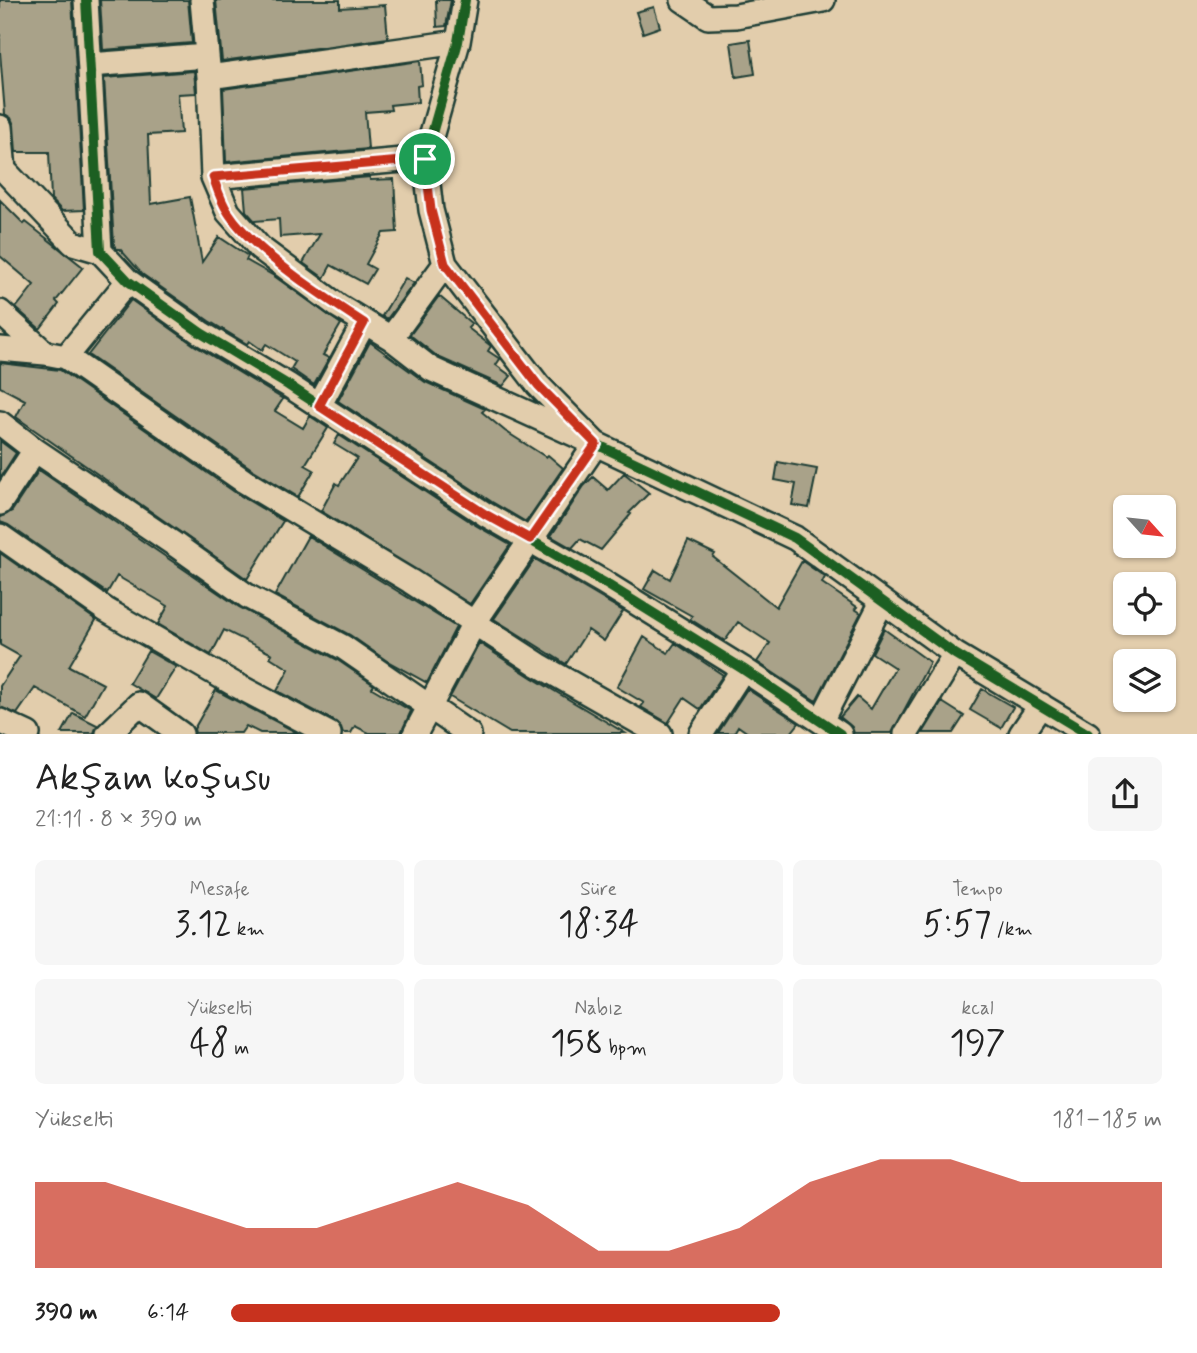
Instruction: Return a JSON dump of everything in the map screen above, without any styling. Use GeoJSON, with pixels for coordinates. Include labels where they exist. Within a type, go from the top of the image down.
{"type":"FeatureCollection","features":[{"type":"Feature","properties":{"kind":"street"},"geometry":{"type":"LineString","coordinates":[[86,0],[100,251]]}},
{"type":"Feature","properties":{"kind":"street"},"geometry":{"type":"LineString","coordinates":[[202,0],[213,177],[228,212],[260,248],[338,306],[391,338],[431,369],[795,538],[955,654],[1088,733]]}},
{"type":"Feature","properties":{"kind":"street"},"geometry":{"type":"LineString","coordinates":[[464,0],[458,42],[425,159],[431,210],[445,264],[538,385],[596,444]]}},
{"type":"Feature","properties":{"kind":"street"},"geometry":{"type":"LineString","coordinates":[[683,0],[708,17],[736,16],[823,0]]}},
{"type":"Feature","properties":{"kind":"street"},"geometry":{"type":"LineString","coordinates":[[90,65],[208,66],[458,42]]}},
{"type":"Feature","properties":{"kind":"street"},"geometry":{"type":"LineString","coordinates":[[0,127],[2,168],[73,243],[100,251],[128,281],[201,333],[485,514],[743,669],[840,733]]}},
{"type":"Feature","properties":{"kind":"street"},"geometry":{"type":"LineString","coordinates":[[213,177],[425,159]]}},
{"type":"Feature","properties":{"kind":"street"},"geometry":{"type":"LineString","coordinates":[[391,338],[445,264]]}},
{"type":"Feature","properties":{"kind":"street"},"geometry":{"type":"LineString","coordinates":[[56,355],[128,281]]}},
{"type":"Feature","properties":{"kind":"street"},"geometry":{"type":"LineString","coordinates":[[0,312],[56,355],[244,481],[410,581],[539,664],[660,733]]}},
{"type":"Feature","properties":{"kind":"street"},"geometry":{"type":"LineString","coordinates":[[319,406],[364,323]]}},
{"type":"Feature","properties":{"kind":"street"},"geometry":{"type":"LineString","coordinates":[[0,349],[56,355]]}},
{"type":"Feature","properties":{"kind":"street"},"geometry":{"type":"LineString","coordinates":[[0,423],[247,596],[343,647],[469,733]]}},
{"type":"Feature","properties":{"kind":"street"},"geometry":{"type":"LineString","coordinates":[[415,733],[474,622],[596,444]]}},
{"type":"Feature","properties":{"kind":"street"},"geometry":{"type":"LineString","coordinates":[[0,503],[35,450]]}},
{"type":"Feature","properties":{"kind":"street"},"geometry":{"type":"LineString","coordinates":[[0,536],[106,610],[234,684],[329,733]]}},
{"type":"Feature","properties":{"kind":"street"},"geometry":{"type":"LineString","coordinates":[[821,721],[882,602]]}},
{"type":"Feature","properties":{"kind":"street"},"geometry":{"type":"LineString","coordinates":[[906,733],[955,654]]}},
{"type":"Feature","properties":{"kind":"street"},"geometry":{"type":"LineString","coordinates":[[701,733],[743,669]]}},
{"type":"Feature","properties":{"kind":"street"},"geometry":{"type":"LineString","coordinates":[[108,733],[139,704],[181,733]]}},
{"type":"Feature","properties":{"kind":"street"},"geometry":{"type":"LineString","coordinates":[[1021,733],[1041,705]]}},
{"type":"Feature","properties":{"kind":"street"},"geometry":{"type":"LineString","coordinates":[[0,721],[28,733]]}},
{"type":"Feature","properties":{"kind":"building"},"geometry":{"type":"Polygon","coordinates":[[[0,0],[72,0],[84,210],[62,211],[51,199],[49,152],[16,152],[14,125],[11,118],[5,114],[0,52],[0,0]]]}},
{"type":"Feature","properties":{"kind":"building"},"geometry":{"type":"Polygon","coordinates":[[[100,0],[188,0],[192,43],[103,50],[100,0]]]}},
{"type":"Feature","properties":{"kind":"building"},"geometry":{"type":"Polygon","coordinates":[[[216,0],[340,0],[340,8],[385,5],[388,38],[222,61],[216,0]]]}},
{"type":"Feature","properties":{"kind":"building"},"geometry":{"type":"Polygon","coordinates":[[[436,0],[451,0],[446,26],[437,27],[436,0]]]}},
{"type":"Feature","properties":{"kind":"building"},"geometry":{"type":"Polygon","coordinates":[[[654,7],[660,27],[643,33],[636,12],[654,7]]]}},
{"type":"Feature","properties":{"kind":"building"},"geometry":{"type":"Polygon","coordinates":[[[750,40],[755,74],[736,77],[731,43],[750,40]]]}},
{"type":"Feature","properties":{"kind":"building"},"geometry":{"type":"Polygon","coordinates":[[[420,61],[422,85],[417,86],[418,102],[390,105],[391,110],[365,112],[368,149],[226,162],[223,89],[420,61]]]}},
{"type":"Feature","properties":{"kind":"building"},"geometry":{"type":"Polygon","coordinates":[[[194,71],[196,93],[178,94],[181,133],[148,135],[151,204],[190,197],[202,262],[219,237],[248,256],[246,260],[274,276],[341,324],[323,355],[329,358],[314,385],[291,369],[295,362],[266,344],[262,350],[249,341],[247,344],[209,321],[142,274],[114,245],[104,78],[194,71]]]}},
{"type":"Feature","properties":{"kind":"building"},"geometry":{"type":"Polygon","coordinates":[[[370,177],[370,180],[394,179],[397,232],[383,233],[366,264],[375,269],[366,284],[331,265],[324,278],[303,263],[320,234],[280,237],[279,219],[255,221],[246,211],[244,188],[370,177]]]}},
{"type":"Feature","properties":{"kind":"building"},"geometry":{"type":"Polygon","coordinates":[[[0,200],[24,224],[26,222],[83,267],[56,301],[59,304],[40,329],[16,308],[34,285],[0,256],[0,200]]]}},
{"type":"Feature","properties":{"kind":"building"},"geometry":{"type":"Polygon","coordinates":[[[405,278],[414,283],[387,319],[382,316],[405,278]]]}},
{"type":"Feature","properties":{"kind":"building"},"geometry":{"type":"Polygon","coordinates":[[[439,296],[472,324],[468,328],[491,346],[488,351],[500,359],[496,365],[511,376],[503,386],[438,357],[410,335],[439,296]]]}},
{"type":"Feature","properties":{"kind":"building"},"geometry":{"type":"Polygon","coordinates":[[[131,300],[194,345],[283,399],[275,411],[303,428],[310,416],[328,428],[305,465],[314,470],[298,497],[252,469],[88,355],[131,300]]]}},
{"type":"Feature","properties":{"kind":"building"},"geometry":{"type":"Polygon","coordinates":[[[370,342],[425,382],[485,409],[482,412],[505,431],[546,457],[548,455],[563,468],[526,522],[338,401],[370,342]]]}},
{"type":"Feature","properties":{"kind":"building"},"geometry":{"type":"Polygon","coordinates":[[[0,363],[60,370],[236,493],[283,521],[247,579],[16,417],[25,400],[0,387],[0,363]]]}},
{"type":"Feature","properties":{"kind":"building"},"geometry":{"type":"Polygon","coordinates":[[[339,435],[510,545],[470,604],[321,511],[336,483],[339,485],[357,458],[334,444],[339,435]]]}},
{"type":"Feature","properties":{"kind":"building"},"geometry":{"type":"Polygon","coordinates":[[[0,441],[16,453],[0,478],[0,441]]]}},
{"type":"Feature","properties":{"kind":"building"},"geometry":{"type":"Polygon","coordinates":[[[778,462],[817,469],[809,508],[792,505],[796,484],[775,480],[778,462]]]}},
{"type":"Feature","properties":{"kind":"building"},"geometry":{"type":"Polygon","coordinates":[[[39,470],[239,607],[336,659],[374,685],[372,688],[411,711],[401,733],[369,733],[355,726],[351,733],[343,733],[336,722],[277,691],[289,669],[270,657],[272,654],[224,630],[211,655],[158,624],[168,606],[117,576],[107,593],[0,522],[0,517],[12,511],[39,470]]]}},
{"type":"Feature","properties":{"kind":"building"},"geometry":{"type":"Polygon","coordinates":[[[624,473],[649,493],[629,513],[631,514],[601,550],[580,539],[572,548],[551,536],[584,486],[593,477],[608,490],[624,473]]]}},
{"type":"Feature","properties":{"kind":"building"},"geometry":{"type":"Polygon","coordinates":[[[308,536],[456,627],[427,683],[387,661],[350,635],[275,595],[308,536]]]}},
{"type":"Feature","properties":{"kind":"building"},"geometry":{"type":"Polygon","coordinates":[[[688,541],[715,554],[713,557],[776,607],[802,561],[825,577],[822,583],[857,607],[855,609],[861,613],[816,701],[757,662],[770,643],[738,622],[725,641],[690,619],[692,616],[644,589],[655,570],[670,579],[688,541]]]}},
{"type":"Feature","properties":{"kind":"building"},"geometry":{"type":"Polygon","coordinates":[[[0,553],[96,620],[69,666],[103,684],[85,716],[35,688],[17,714],[0,707],[0,686],[20,656],[0,645],[0,553]]]}},
{"type":"Feature","properties":{"kind":"building"},"geometry":{"type":"Polygon","coordinates":[[[535,559],[623,611],[604,641],[588,630],[566,664],[494,619],[535,559]]]}},
{"type":"Feature","properties":{"kind":"building"},"geometry":{"type":"Polygon","coordinates":[[[884,629],[930,662],[892,733],[854,733],[852,727],[840,717],[857,697],[871,709],[895,668],[872,653],[884,629]]]}},
{"type":"Feature","properties":{"kind":"building"},"geometry":{"type":"Polygon","coordinates":[[[644,637],[668,653],[675,643],[723,675],[700,709],[684,698],[668,723],[641,707],[644,703],[617,687],[644,637]]]}},
{"type":"Feature","properties":{"kind":"building"},"geometry":{"type":"Polygon","coordinates":[[[479,643],[625,733],[510,733],[450,697],[479,643]]]}},
{"type":"Feature","properties":{"kind":"building"},"geometry":{"type":"Polygon","coordinates":[[[148,651],[176,667],[156,699],[129,683],[148,651]]]}},
{"type":"Feature","properties":{"kind":"building"},"geometry":{"type":"Polygon","coordinates":[[[747,689],[799,723],[791,733],[748,733],[738,726],[734,733],[718,733],[747,689]]]}},
{"type":"Feature","properties":{"kind":"building"},"geometry":{"type":"Polygon","coordinates":[[[982,689],[1013,707],[1001,728],[970,710],[982,689]]]}},
{"type":"Feature","properties":{"kind":"building"},"geometry":{"type":"Polygon","coordinates":[[[216,690],[298,733],[260,733],[246,726],[241,733],[195,733],[194,729],[216,690]]]}},
{"type":"Feature","properties":{"kind":"building"},"geometry":{"type":"Polygon","coordinates":[[[942,702],[964,716],[953,733],[923,733],[942,702]]]}},
{"type":"Feature","properties":{"kind":"building"},"geometry":{"type":"Polygon","coordinates":[[[73,713],[97,725],[94,733],[62,733],[73,713]]]}},
{"type":"Feature","properties":{"kind":"cycle path"},"geometry":{"type":"LineString","coordinates":[[86,0],[100,251],[128,281],[201,333],[288,385],[485,514],[603,582],[743,669],[840,734]]}},
{"type":"Feature","properties":{"kind":"cycle path"},"geometry":{"type":"LineString","coordinates":[[465,0],[458,42],[425,158],[431,210],[445,264],[538,385],[596,444],[795,538],[955,654],[1088,734]]}},
{"type":"Feature","properties":{"kind":"route"},"geometry":{"type":"LineString","coordinates":[[425,159],[431,210],[445,264],[538,385],[596,444],[530,539],[485,514],[319,406],[364,323],[260,248],[228,212],[213,177],[425,159]]}}]}
